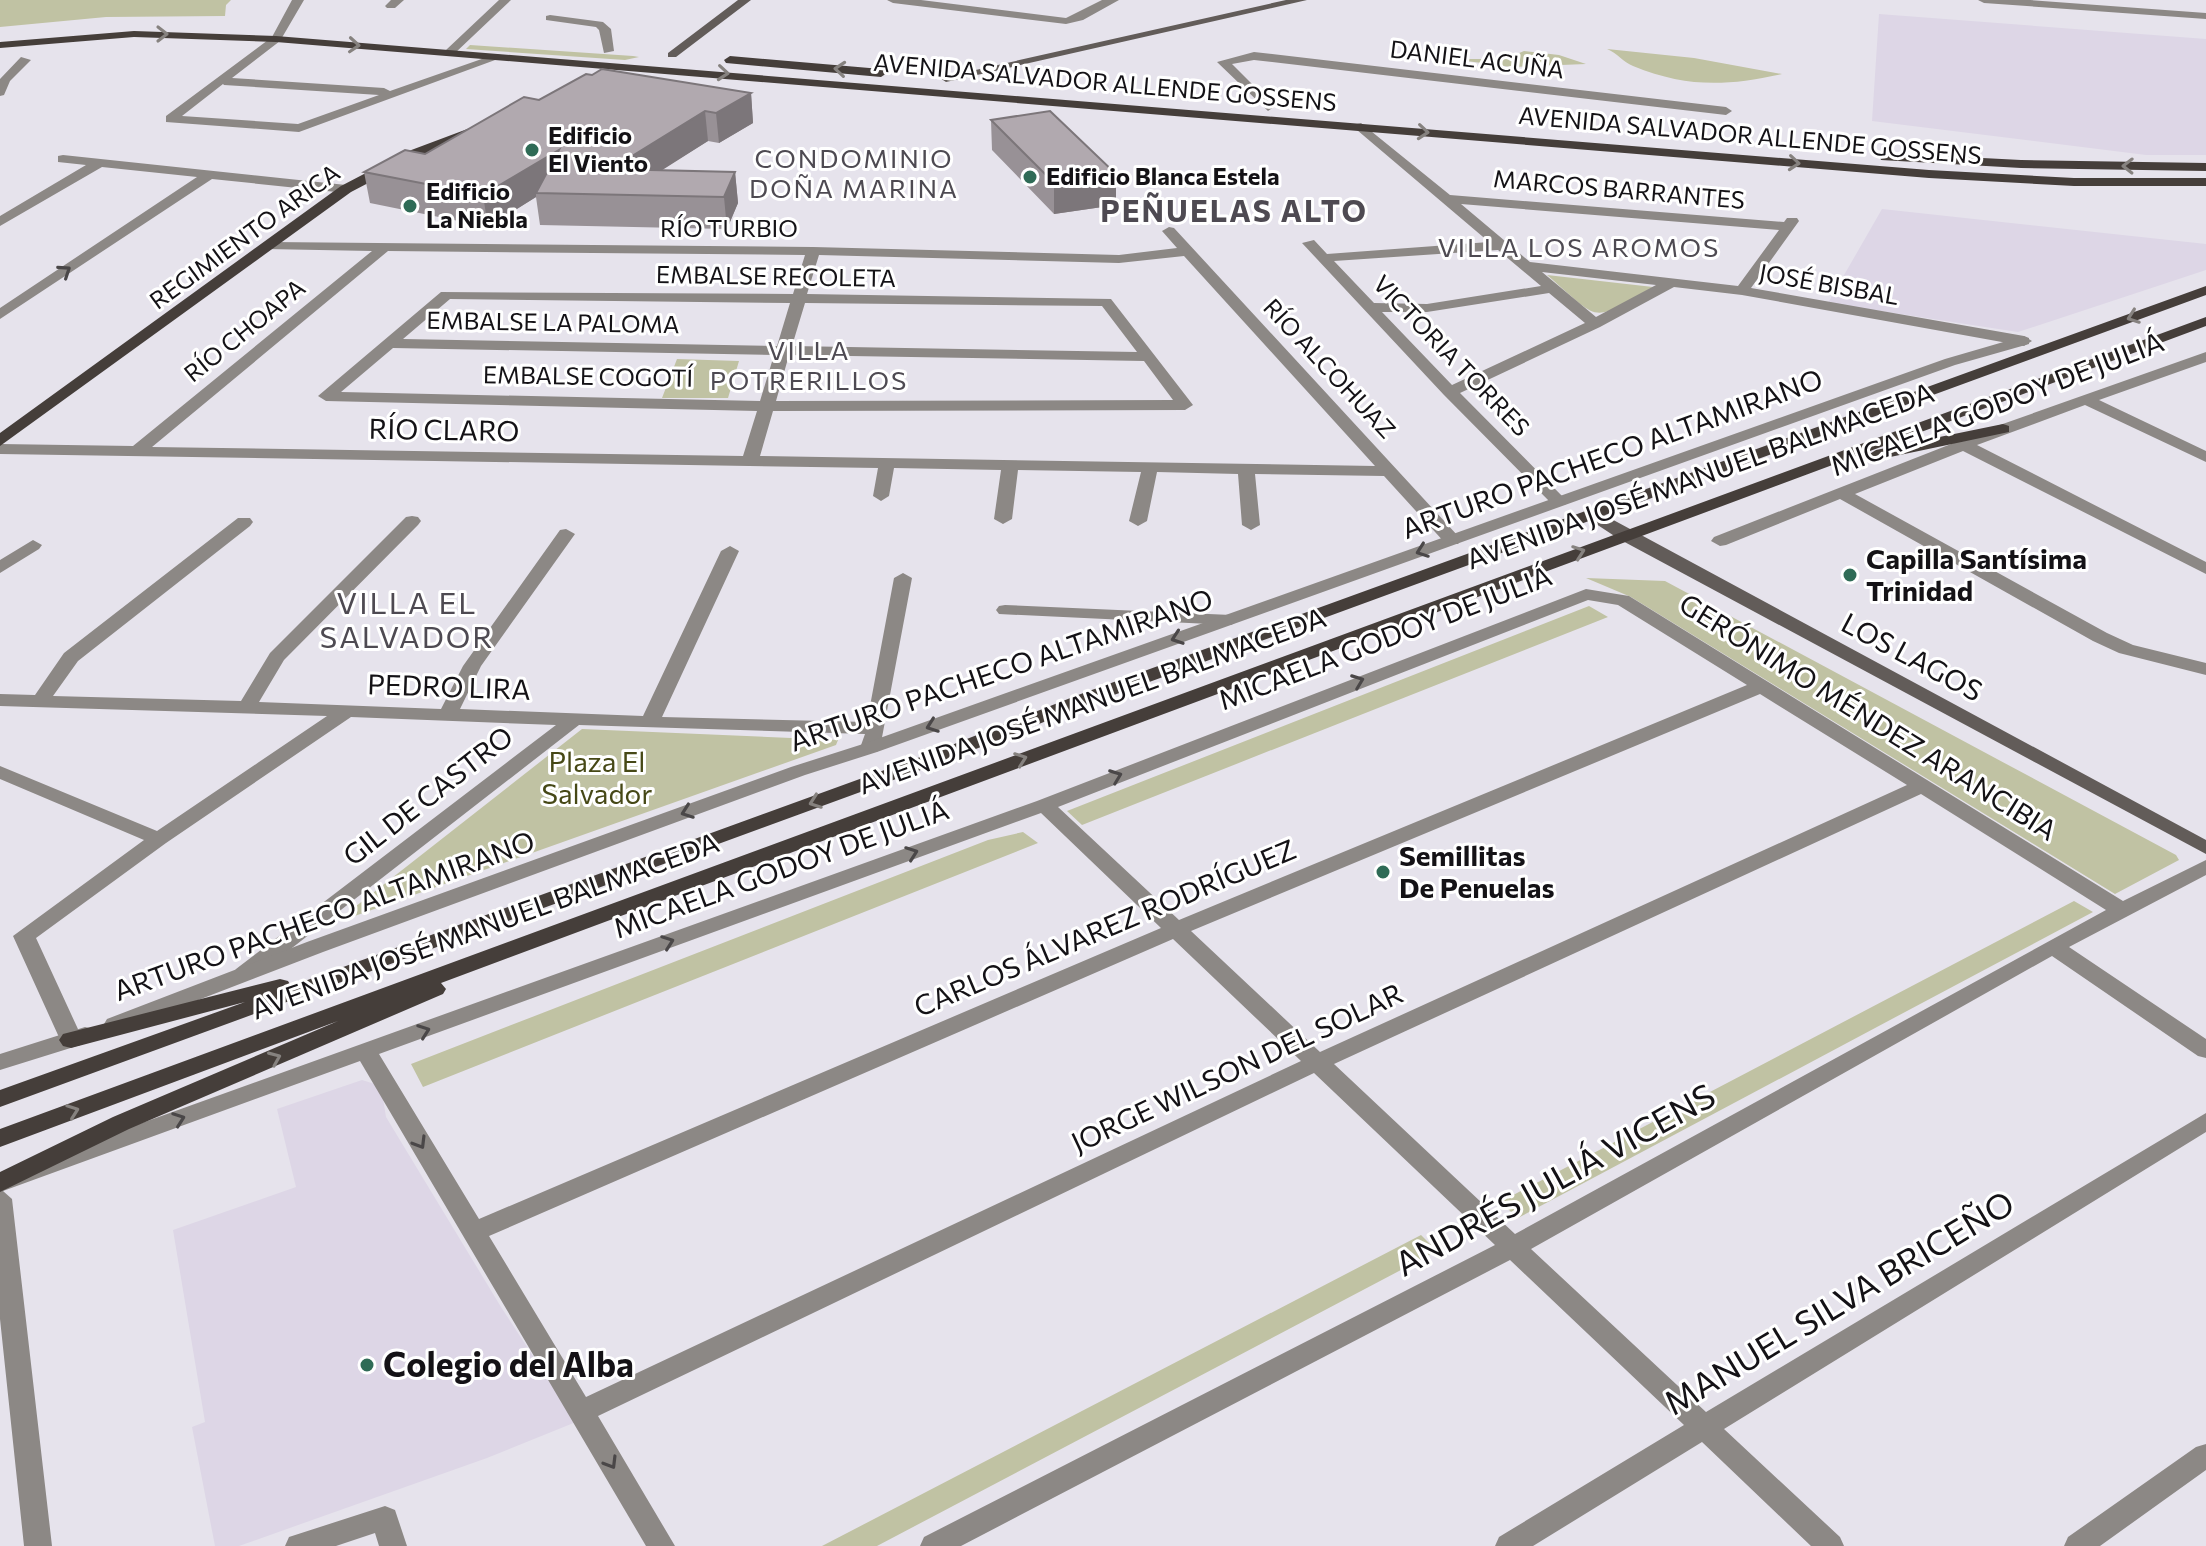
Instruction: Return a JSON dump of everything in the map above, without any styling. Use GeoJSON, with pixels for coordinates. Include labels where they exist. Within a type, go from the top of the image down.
{"type":"FeatureCollection","features":[{"type":"Feature","properties":{"kind":"main road"},"geometry":{"type":"LineString","coordinates":[[611,81],[667,55],[745,0]]}},
{"type":"Feature","properties":{"kind":"main road"},"geometry":{"type":"LineString","coordinates":[[946,78],[1301,0]]}},
{"type":"Feature","properties":{"kind":"main road"},"geometry":{"type":"LineString","coordinates":[[0,34],[73,26],[171,22]]}},
{"type":"Feature","properties":{"kind":"main road"},"geometry":{"type":"LineString","coordinates":[[243,24],[429,38]]}},
{"type":"Feature","properties":{"kind":"main road","name":"AVENIDA SALVADOR ALLENDE GOSSENS"},"geometry":{"type":"LineString","coordinates":[[0,45],[103,35],[221,35],[450,52],[503,50],[645,67],[1942,175],[2074,182],[2206,182]]}},
{"type":"Feature","properties":{"kind":"main road"},"geometry":{"type":"LineString","coordinates":[[445,39],[476,41]]}},
{"type":"Feature","properties":{"kind":"main road","name":"AVENIDA SALVADOR ALLENDE GOSSENS"},"geometry":{"type":"LineString","coordinates":[[490,42],[503,50]]}},
{"type":"Feature","properties":{"kind":"main road"},"geometry":{"type":"LineString","coordinates":[[593,50],[622,52]]}},
{"type":"Feature","properties":{"kind":"main road"},"geometry":{"type":"LineString","coordinates":[[667,55],[692,57]]}},
{"type":"Feature","properties":{"kind":"main road","name":"AVENIDA SALVADOR ALLENDE GOSSENS"},"geometry":{"type":"LineString","coordinates":[[722,59],[902,74]]}},
{"type":"Feature","properties":{"kind":"main road","name":"AVENIDA SALVADOR ALLENDE GOSSENS"},"geometry":{"type":"LineString","coordinates":[[931,77],[992,82]]}},
{"type":"Feature","properties":{"kind":"main road","name":"AVENIDA SALVADOR ALLENDE GOSSENS"},"geometry":{"type":"LineString","coordinates":[[1084,90],[1906,158],[2206,167]]}},
{"type":"Feature","properties":{"kind":"main road","name":"REGIMIENTO ARICA"},"geometry":{"type":"LineString","coordinates":[[0,441],[346,189],[411,155],[481,129]]}},
{"type":"Feature","properties":{"kind":"main road","name":"AVENIDA JOSÉ MANUEL BALMACEDA"},"geometry":{"type":"LineString","coordinates":[[0,1099],[400,955],[941,756],[1085,699],[2206,290]]}},
{"type":"Feature","properties":{"kind":"main road","name":"AVENIDA JOSÉ MANUEL BALMACEDA"},"geometry":{"type":"LineString","coordinates":[[0,1138],[2206,321]]}},
{"type":"Feature","properties":{"kind":"main road"},"geometry":{"type":"LineString","coordinates":[[2024,341],[2107,326]]}},
{"type":"Feature","properties":{"kind":"main road"},"geometry":{"type":"LineString","coordinates":[[2007,395],[2053,366],[2055,357],[2043,348],[2024,341]]}},
{"type":"Feature","properties":{"kind":"main road"},"geometry":{"type":"LineString","coordinates":[[1833,460],[1865,457],[2003,429]]}},
{"type":"Feature","properties":{"kind":"main road","name":"LOS LAGOS"},"geometry":{"type":"LineString","coordinates":[[1593,514],[1625,535],[2206,848]]}},
{"type":"Feature","properties":{"kind":"main road"},"geometry":{"type":"LineString","coordinates":[[0,1183],[121,1123],[400,1006],[528,943]]}},
{"type":"Feature","properties":{"kind":"main road"},"geometry":{"type":"LineString","coordinates":[[71,1040],[400,955]]}},
{"type":"Feature","properties":{"kind":"street"},"geometry":{"type":"LineString","coordinates":[[298,0],[291,9],[287,28],[276,39],[170,119],[299,128],[503,50]]}},
{"type":"Feature","properties":{"kind":"street"},"geometry":{"type":"LineString","coordinates":[[450,52],[505,0]]}},
{"type":"Feature","properties":{"kind":"street"},"geometry":{"type":"LineString","coordinates":[[893,0],[1066,21],[1080,18],[1096,4],[1113,0]]}},
{"type":"Feature","properties":{"kind":"street"},"geometry":{"type":"LineString","coordinates":[[1984,0],[2206,16]]}},
{"type":"Feature","properties":{"kind":"street"},"geometry":{"type":"LineString","coordinates":[[2095,0],[2126,11]]}},
{"type":"Feature","properties":{"kind":"street"},"geometry":{"type":"LineString","coordinates":[[550,18],[599,24],[605,29],[608,51]]}},
{"type":"Feature","properties":{"kind":"street","name":"DANIEL ACUÑA"},"geometry":{"type":"LineString","coordinates":[[1268,107],[1223,62],[1254,56],[1726,111]]}},
{"type":"Feature","properties":{"kind":"street"},"geometry":{"type":"LineString","coordinates":[[0,92],[5,80],[25,60]]}},
{"type":"Feature","properties":{"kind":"street"},"geometry":{"type":"LineString","coordinates":[[224,81],[393,93]]}},
{"type":"Feature","properties":{"kind":"street"},"geometry":{"type":"LineString","coordinates":[[1361,127],[1595,324]]}},
{"type":"Feature","properties":{"kind":"street"},"geometry":{"type":"LineString","coordinates":[[63,159],[346,189]]}},
{"type":"Feature","properties":{"kind":"street"},"geometry":{"type":"LineString","coordinates":[[0,222],[99,163]]}},
{"type":"Feature","properties":{"kind":"street"},"geometry":{"type":"LineString","coordinates":[[0,315],[209,175]]}},
{"type":"Feature","properties":{"kind":"street","name":"MARCOS BARRANTES"},"geometry":{"type":"LineString","coordinates":[[1448,199],[1788,224],[1742,291]]}},
{"type":"Feature","properties":{"kind":"street","name":"RÍO ALCOHUAZ"},"geometry":{"type":"LineString","coordinates":[[1169,231],[1452,540]]}},
{"type":"Feature","properties":{"kind":"street","name":"VICTORIA TORRES"},"geometry":{"type":"LineString","coordinates":[[1309,243],[1450,392],[1559,501]]}},
{"type":"Feature","properties":{"kind":"street"},"geometry":{"type":"LineString","coordinates":[[1323,258],[1504,245]]}},
{"type":"Feature","properties":{"kind":"street","name":"RÍO TURBIO"},"geometry":{"type":"LineString","coordinates":[[271,246],[813,251],[1119,259],[1187,251]]}},
{"type":"Feature","properties":{"kind":"street","name":"RÍO CHOAPA"},"geometry":{"type":"LineString","coordinates":[[137,451],[383,249]]}},
{"type":"Feature","properties":{"kind":"street"},"geometry":{"type":"LineString","coordinates":[[750,461],[813,251]]}},
{"type":"Feature","properties":{"kind":"street","name":"JOSÉ BISBAL"},"geometry":{"type":"LineString","coordinates":[[1529,266],[1742,291],[2024,341]]}},
{"type":"Feature","properties":{"kind":"street"},"geometry":{"type":"LineString","coordinates":[[1450,392],[1595,324],[1673,282]]}},
{"type":"Feature","properties":{"kind":"street"},"geometry":{"type":"LineString","coordinates":[[1370,307],[1427,308],[1554,288]]}},
{"type":"Feature","properties":{"kind":"street","name":"EMBALSE RECOLETA"},"geometry":{"type":"LineString","coordinates":[[388,343],[446,295],[1106,302],[1149,357]]}},
{"type":"Feature","properties":{"kind":"street","name":"ARTURO PACHECO ALTAMIRANO"},"geometry":{"type":"LineString","coordinates":[[0,1062],[71,1040],[798,771],[1231,620],[1950,362],[2024,341]]}},
{"type":"Feature","properties":{"kind":"street","name":"EMBALSE LA PALOMA"},"geometry":{"type":"LineString","coordinates":[[388,343],[1149,357]]}},
{"type":"Feature","properties":{"kind":"street","name":"EMBALSE COGOTÍ"},"geometry":{"type":"LineString","coordinates":[[388,343],[326,396],[766,406],[1185,405],[1149,357]]}},
{"type":"Feature","properties":{"kind":"street","name":"MICAELA GODOY DE JULIÁ"},"geometry":{"type":"LineString","coordinates":[[1720,541],[2003,429],[2204,359]]}},
{"type":"Feature","properties":{"kind":"street"},"geometry":{"type":"LineString","coordinates":[[2084,399],[2206,457]]}},
{"type":"Feature","properties":{"kind":"street"},"geometry":{"type":"LineString","coordinates":[[1964,445],[2206,569]]}},
{"type":"Feature","properties":{"kind":"street","name":"RÍO CLARO"},"geometry":{"type":"LineString","coordinates":[[0,449],[1391,471]]}},
{"type":"Feature","properties":{"kind":"street"},"geometry":{"type":"LineString","coordinates":[[881,496],[887,463]]}},
{"type":"Feature","properties":{"kind":"street"},"geometry":{"type":"LineString","coordinates":[[1003,519],[1010,465]]}},
{"type":"Feature","properties":{"kind":"street"},"geometry":{"type":"LineString","coordinates":[[1138,521],[1150,467]]}},
{"type":"Feature","properties":{"kind":"street"},"geometry":{"type":"LineString","coordinates":[[1246,469],[1251,525]]}},
{"type":"Feature","properties":{"kind":"street"},"geometry":{"type":"LineString","coordinates":[[1843,494],[2100,637],[2126,649],[2206,669]]}},
{"type":"Feature","properties":{"kind":"street"},"geometry":{"type":"LineString","coordinates":[[246,708],[277,657],[412,521]]}},
{"type":"Feature","properties":{"kind":"street"},"geometry":{"type":"LineString","coordinates":[[40,701],[71,657],[244,522]]}},
{"type":"Feature","properties":{"kind":"street"},"geometry":{"type":"LineString","coordinates":[[448,715],[472,666],[566,534]]}},
{"type":"Feature","properties":{"kind":"street"},"geometry":{"type":"LineString","coordinates":[[0,568],[33,545]]}},
{"type":"Feature","properties":{"kind":"street"},"geometry":{"type":"LineString","coordinates":[[649,724],[730,551]]}},
{"type":"Feature","properties":{"kind":"street"},"geometry":{"type":"LineString","coordinates":[[870,748],[903,578]]}},
{"type":"Feature","properties":{"kind":"street","name":"GERÓNIMO MÉNDEZ ARANCIBIA"},"geometry":{"type":"LineString","coordinates":[[1576,596],[1599,594],[1623,600],[2122,910]]}},
{"type":"Feature","properties":{"kind":"street","name":"MICAELA GODOY DE JULIÁ"},"geometry":{"type":"LineString","coordinates":[[0,1183],[1044,805],[1576,596]]}},
{"type":"Feature","properties":{"kind":"street"},"geometry":{"type":"LineString","coordinates":[[1005,610],[1231,620]]}},
{"type":"Feature","properties":{"kind":"street","name":"CARLOS ÁLVAREZ RODRÍGUEZ"},"geometry":{"type":"LineString","coordinates":[[473,1232],[1175,930],[1762,686]]}},
{"type":"Feature","properties":{"kind":"street","name":"PEDRO LIRA"},"geometry":{"type":"LineString","coordinates":[[0,700],[649,724],[876,728]]}},
{"type":"Feature","properties":{"kind":"street"},"geometry":{"type":"LineString","coordinates":[[71,1040],[24,936],[159,839],[347,711]]}},
{"type":"Feature","properties":{"kind":"street","name":"GIL DE CASTRO"},"geometry":{"type":"LineString","coordinates":[[242,976],[574,720]]}},
{"type":"Feature","properties":{"kind":"street"},"geometry":{"type":"LineString","coordinates":[[0,772],[159,839]]}},
{"type":"Feature","properties":{"kind":"street","name":"JORGE WILSON DEL SOLAR"},"geometry":{"type":"LineString","coordinates":[[581,1412],[1316,1063],[1922,786]]}},
{"type":"Feature","properties":{"kind":"street"},"geometry":{"type":"LineString","coordinates":[[1044,805],[1830,1546]]}},
{"type":"Feature","properties":{"kind":"street","name":"ANDRÉS JULIÁ VICENS"},"geometry":{"type":"LineString","coordinates":[[934,1546],[1511,1248],[2053,946],[2206,867]]}},
{"type":"Feature","properties":{"kind":"street"},"geometry":{"type":"LineString","coordinates":[[2053,946],[2206,1050]]}},
{"type":"Feature","properties":{"kind":"street"},"geometry":{"type":"LineString","coordinates":[[366,1052],[661,1546]]}},
{"type":"Feature","properties":{"kind":"street","name":"MANUEL SILVA BRICEÑO"},"geometry":{"type":"LineString","coordinates":[[1509,1546],[2206,1121]]}},
{"type":"Feature","properties":{"kind":"street"},"geometry":{"type":"LineString","coordinates":[[0,1199],[38,1546]]}},
{"type":"Feature","properties":{"kind":"street"},"geometry":{"type":"LineString","coordinates":[[2078,1546],[2206,1455]]}},
{"type":"Feature","properties":{"kind":"street"},"geometry":{"type":"LineString","coordinates":[[299,1546],[385,1518],[393,1546]]}},
{"type":"Feature","properties":{"kind":"shaded area"},"geometry":{"type":"Polygon","coordinates":[[[1879,14],[2206,39],[2206,155],[2146,155],[1872,121],[1879,14]]]}},
{"type":"Feature","properties":{"kind":"shaded area"},"geometry":{"type":"Polygon","coordinates":[[[1882,209],[2206,244],[2206,270],[2018,332],[1828,303],[1882,209]]]}},
{"type":"Feature","properties":{"kind":"shaded area","name":"Colegio del Alba"},"geometry":{"type":"Polygon","coordinates":[[[362,1080],[381,1086],[386,1117],[501,1307],[576,1422],[487,1458],[239,1546],[215,1546],[192,1427],[205,1422],[173,1230],[296,1187],[277,1109],[362,1080]]]}},
{"type":"Feature","properties":{"kind":"green space"},"geometry":{"type":"Polygon","coordinates":[[[0,0],[231,0],[226,5],[225,16],[106,17],[0,27],[0,0]]]}},
{"type":"Feature","properties":{"kind":"green space"},"geometry":{"type":"Polygon","coordinates":[[[470,45],[639,57],[625,60],[466,49],[470,45]]]}},
{"type":"Feature","properties":{"kind":"green space"},"geometry":{"type":"Polygon","coordinates":[[[1607,49],[1694,58],[1782,74],[1725,83],[1689,81],[1633,66],[1607,49]]]}},
{"type":"Feature","properties":{"kind":"green space"},"geometry":{"type":"Polygon","coordinates":[[[1524,51],[1559,55],[1586,64],[1511,67],[1452,59],[1505,59],[1524,51]]]}},
{"type":"Feature","properties":{"kind":"green space"},"geometry":{"type":"Polygon","coordinates":[[[1547,275],[1653,287],[1606,312],[1597,312],[1578,302],[1547,275]]]}},
{"type":"Feature","properties":{"kind":"green space"},"geometry":{"type":"Polygon","coordinates":[[[677,359],[739,361],[728,398],[662,398],[677,359]]]}},
{"type":"Feature","properties":{"kind":"green space"},"geometry":{"type":"Polygon","coordinates":[[[1586,578],[1665,581],[2176,855],[2179,860],[2115,894],[1631,597],[1586,578]]]}},
{"type":"Feature","properties":{"kind":"green space"},"geometry":{"type":"Polygon","coordinates":[[[1589,606],[1608,617],[1082,825],[1067,811],[1589,606]]]}},
{"type":"Feature","properties":{"kind":"green space","name":"Plaza El Salvador"},"geometry":{"type":"Polygon","coordinates":[[[582,729],[838,740],[836,745],[349,918],[346,914],[582,729]]]}},
{"type":"Feature","properties":{"kind":"green space"},"geometry":{"type":"Polygon","coordinates":[[[1023,832],[1038,843],[423,1087],[411,1064],[988,840],[1023,832]]]}},
{"type":"Feature","properties":{"kind":"green space"},"geometry":{"type":"Polygon","coordinates":[[[2074,901],[2093,912],[1518,1218],[1500,1202],[2074,901]]]}},
{"type":"Feature","properties":{"kind":"green space"},"geometry":{"type":"Polygon","coordinates":[[[1421,1235],[1437,1251],[877,1546],[822,1546],[1421,1235]]]}},
{"type":"Feature","properties":{"kind":"building"},"geometry":{"type":"Polygon","coordinates":[[[602,69],[751,93],[716,113],[705,111],[611,169],[735,172],[724,197],[536,193],[559,150],[483,195],[364,172],[405,150],[425,154],[524,97],[539,100],[586,74],[592,75],[602,69]]]}},
{"type":"Feature","properties":{"kind":"building"},"geometry":{"type":"Polygon","coordinates":[[[1050,111],[1116,174],[1054,183],[991,120],[1050,111]]]}},
{"type":"Feature","properties":{"kind":"place","name":"Edificio El Viento"},"geometry":{"type":"Point","coordinates":[532,150]}},
{"type":"Feature","properties":{"kind":"place","name":"Edificio Blanca Estela"},"geometry":{"type":"Point","coordinates":[1030,177]}},
{"type":"Feature","properties":{"kind":"place","name":"Edificio La Niebla"},"geometry":{"type":"Point","coordinates":[410,206]}},
{"type":"Feature","properties":{"kind":"place","name":"Capilla Santísima Trinidad"},"geometry":{"type":"Point","coordinates":[1850,575]}},
{"type":"Feature","properties":{"kind":"place","name":"Semillitas De Penuelas"},"geometry":{"type":"Point","coordinates":[1383,872]}},
{"type":"Feature","properties":{"kind":"place","name":"Colegio del Alba"},"geometry":{"type":"Point","coordinates":[367,1365]}},
{"type":"Feature","properties":{"kind":"district","name":"CONDOMINIO DOÑA MARINA"},"geometry":{"type":"Point","coordinates":[854,174]}},
{"type":"Feature","properties":{"kind":"district","name":"PEÑUELAS ALTO"},"geometry":{"type":"Point","coordinates":[1234,212]}},
{"type":"Feature","properties":{"kind":"district","name":"VILLA LOS AROMOS"},"geometry":{"type":"Point","coordinates":[1579,248]}},
{"type":"Feature","properties":{"kind":"district","name":"VILLA POTRERILLOS"},"geometry":{"type":"Point","coordinates":[809,366]}},
{"type":"Feature","properties":{"kind":"district","name":"VILLA EL SALVADOR"},"geometry":{"type":"Point","coordinates":[407,621]}}]}
